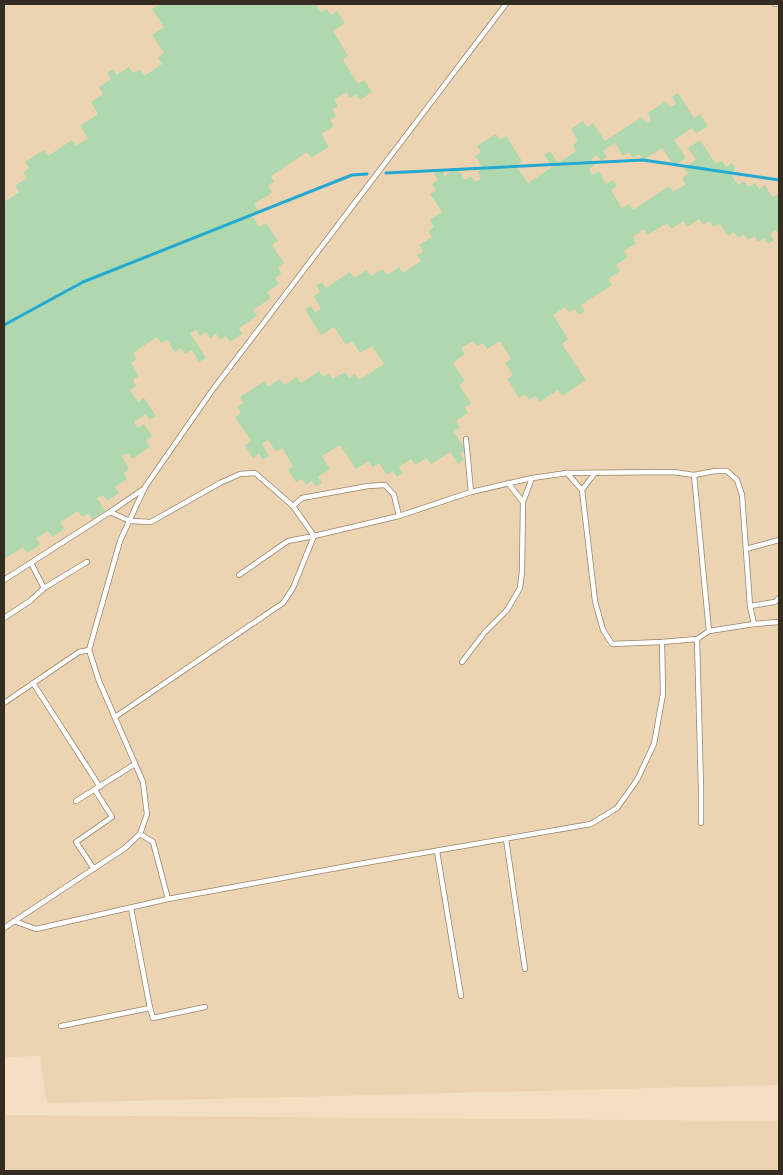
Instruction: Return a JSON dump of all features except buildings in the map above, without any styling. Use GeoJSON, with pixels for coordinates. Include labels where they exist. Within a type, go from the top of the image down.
{"type":"FeatureCollection","features":[{"type":"Feature","properties":{"kind":"lane"},"geometry":{"type":"LineString","coordinates":[[4,928],[125,848],[140,834],[147,814],[142,782],[89,650],[120,541],[145,488],[210,392],[506,4]]}},
{"type":"Feature","properties":{"kind":"lane"},"geometry":{"type":"LineString","coordinates":[[466,439],[471,492]]}},
{"type":"Feature","properties":{"kind":"lane"},"geometry":{"type":"LineString","coordinates":[[239,575],[288,541],[399,516],[471,492],[508,483],[566,473],[673,472],[694,475],[727,471],[737,480],[742,494],[750,606],[754,624]]}},
{"type":"Feature","properties":{"kind":"lane"},"geometry":{"type":"LineString","coordinates":[[110,512],[130,521],[152,522],[220,482],[240,474],[255,473],[293,506],[314,536]]}},
{"type":"Feature","properties":{"kind":"lane"},"geometry":{"type":"LineString","coordinates":[[566,473],[582,490],[595,600],[603,630],[612,644],[697,639],[708,632],[754,624],[779,622]]}},
{"type":"Feature","properties":{"kind":"lane"},"geometry":{"type":"LineString","coordinates":[[582,490],[595,473]]}},
{"type":"Feature","properties":{"kind":"lane"},"geometry":{"type":"LineString","coordinates":[[694,475],[708,632]]}},
{"type":"Feature","properties":{"kind":"lane"},"geometry":{"type":"LineString","coordinates":[[462,662],[485,632],[507,610],[520,588],[523,502],[532,478]]}},
{"type":"Feature","properties":{"kind":"lane"},"geometry":{"type":"LineString","coordinates":[[508,483],[523,502]]}},
{"type":"Feature","properties":{"kind":"lane"},"geometry":{"type":"LineString","coordinates":[[293,506],[302,498],[385,484],[394,495],[399,516]]}},
{"type":"Feature","properties":{"kind":"lane"},"geometry":{"type":"LineString","coordinates":[[4,580],[145,488]]}},
{"type":"Feature","properties":{"kind":"lane"},"geometry":{"type":"LineString","coordinates":[[115,717],[283,603],[293,588],[314,536]]}},
{"type":"Feature","properties":{"kind":"lane"},"geometry":{"type":"LineString","coordinates":[[746,549],[779,540]]}},
{"type":"Feature","properties":{"kind":"lane"},"geometry":{"type":"LineString","coordinates":[[4,618],[30,601],[44,588],[87,562]]}},
{"type":"Feature","properties":{"kind":"lane"},"geometry":{"type":"LineString","coordinates":[[30,563],[44,588]]}},
{"type":"Feature","properties":{"kind":"lane"},"geometry":{"type":"LineString","coordinates":[[750,606],[775,602],[779,598]]}},
{"type":"Feature","properties":{"kind":"lane"},"geometry":{"type":"LineString","coordinates":[[697,639],[702,788],[701,823]]}},
{"type":"Feature","properties":{"kind":"lane"},"geometry":{"type":"LineString","coordinates":[[14,921],[36,929],[168,899],[591,824],[617,808],[637,780],[654,744],[664,694],[662,642]]}},
{"type":"Feature","properties":{"kind":"lane"},"geometry":{"type":"LineString","coordinates":[[4,703],[79,652],[89,650]]}},
{"type":"Feature","properties":{"kind":"lane"},"geometry":{"type":"LineString","coordinates":[[33,683],[100,787]]}},
{"type":"Feature","properties":{"kind":"lane"},"geometry":{"type":"LineString","coordinates":[[76,801],[135,764]]}},
{"type":"Feature","properties":{"kind":"lane"},"geometry":{"type":"LineString","coordinates":[[94,790],[112,817],[76,842],[94,868]]}},
{"type":"Feature","properties":{"kind":"lane"},"geometry":{"type":"LineString","coordinates":[[140,834],[153,842],[168,899]]}},
{"type":"Feature","properties":{"kind":"lane"},"geometry":{"type":"LineString","coordinates":[[506,839],[525,969]]}},
{"type":"Feature","properties":{"kind":"lane"},"geometry":{"type":"LineString","coordinates":[[437,851],[461,996]]}},
{"type":"Feature","properties":{"kind":"lane"},"geometry":{"type":"LineString","coordinates":[[131,908],[153,1018],[205,1007]]}},
{"type":"Feature","properties":{"kind":"lane"},"geometry":{"type":"LineString","coordinates":[[61,1026],[150,1008]]}},
{"type":"Feature","properties":{"kind":"shaded area"},"geometry":{"type":"Polygon","coordinates":[[[4,4],[779,4],[779,1085],[47,1103],[40,1056],[4,1057],[4,4]]]}},
{"type":"Feature","properties":{"kind":"shaded area"},"geometry":{"type":"Polygon","coordinates":[[[4,1115],[779,1121],[779,1171],[4,1171],[4,1115]]]}},
{"type":"Feature","properties":{"kind":"green space"},"geometry":{"type":"Polygon","coordinates":[[[158,4],[315,4],[321,12],[327,9],[331,15],[337,11],[345,23],[333,31],[348,56],[343,60],[358,84],[364,80],[372,92],[360,100],[356,94],[350,98],[346,92],[334,100],[338,106],[332,110],[336,116],[330,120],[334,126],[321,134],[329,147],[311,158],[307,152],[271,176],[274,182],[268,186],[272,193],[254,204],[258,211],[252,215],[259,227],[266,223],[278,241],[272,245],[284,263],[278,267],[281,274],[275,278],[279,284],[267,292],[271,298],[253,310],[257,316],[239,328],[242,334],[230,342],[226,336],[220,340],[216,334],[210,338],[206,332],[200,336],[196,330],[190,333],[206,358],[199,362],[192,350],[185,354],[181,348],[175,352],[167,340],[161,343],[157,337],[133,353],[137,359],[131,363],[139,376],[133,379],[136,386],[130,390],[138,402],[144,398],[156,416],[150,420],[146,414],[134,422],[138,428],[144,424],[152,436],[146,440],[150,447],[132,459],[128,453],[122,456],[129,469],[124,473],[127,479],[115,487],[119,493],[107,501],[103,495],[97,498],[105,511],[92,519],[89,513],[82,517],[78,511],[60,522],[64,529],[52,537],[48,531],[36,538],[40,545],[27,553],[23,547],[4,559],[4,202],[19,192],[15,186],[27,178],[23,172],[29,168],[25,162],[44,150],[48,156],[72,140],[76,146],[88,138],[80,126],[98,114],[91,102],[103,94],[99,87],[111,79],[107,73],[113,69],[117,75],[129,67],[133,73],[140,70],[144,76],[162,64],[158,58],[164,53],[152,35],[164,27],[152,9],[158,4]]]}},
{"type":"Feature","properties":{"kind":"green space"},"geometry":{"type":"Polygon","coordinates":[[[678,93],[694,118],[700,114],[708,126],[696,134],[692,128],[674,140],[686,158],[674,166],[662,148],[643,160],[639,154],[633,158],[629,152],[623,156],[615,143],[603,151],[607,157],[601,161],[597,155],[591,159],[595,165],[589,169],[592,175],[599,171],[606,184],[613,180],[617,186],[611,190],[622,208],[629,204],[633,210],[669,186],[673,192],[685,185],[682,178],[688,174],[684,168],[696,160],[688,148],[700,140],[716,164],[722,161],[726,167],[732,163],[736,169],[730,173],[738,185],[744,181],[748,187],[755,183],[759,189],[765,185],[772,197],[779,194],[779,235],[776,230],[770,234],[774,240],[768,244],[764,238],[758,242],[754,236],[748,240],[744,234],[738,238],[734,232],[728,236],[720,224],[713,227],[710,221],[703,225],[699,219],[687,227],[683,221],[671,229],[667,223],[648,235],[644,229],[633,237],[636,243],[624,251],[628,257],[616,265],[620,271],[608,279],[612,285],[581,305],[585,311],[579,315],[575,309],[569,313],[565,307],[553,315],[568,339],[562,344],[586,380],[562,396],[558,390],[539,402],[536,396],[529,400],[525,394],[519,398],[507,379],[513,375],[505,363],[511,359],[500,341],[487,349],[483,343],[477,346],[473,341],[461,348],[465,354],[453,363],[465,381],[459,385],[471,403],[465,407],[468,413],[456,421],[460,427],[454,432],[466,450],[460,454],[464,460],[458,464],[450,452],[431,464],[427,458],[415,465],[411,459],[399,467],[403,473],[397,477],[393,471],[387,475],[379,463],[373,467],[368,461],[356,469],[340,445],[322,456],[330,469],[318,477],[322,483],[316,487],[312,481],[306,485],[302,479],[296,482],[288,470],[293,466],[282,448],[276,452],[268,440],[262,444],[269,456],[263,460],[259,454],[253,458],[245,446],[251,441],[235,417],[241,413],[237,407],[243,403],[240,397],[264,381],[268,387],[280,379],[284,385],[297,377],[301,383],[319,371],[323,377],[329,373],[333,379],[345,372],[349,378],[355,374],[359,380],[384,364],[372,346],[360,353],[352,341],[346,345],[334,327],[321,335],[305,310],[311,306],[315,312],[321,309],[314,296],[320,292],[316,286],[322,282],[326,288],[350,272],[354,278],[366,270],[371,276],[383,269],[387,275],[399,267],[403,273],[421,261],[417,255],[423,251],[419,245],[432,237],[428,231],[434,227],[430,220],[442,212],[430,194],[436,190],[432,184],[438,180],[434,174],[441,170],[445,176],[457,168],[465,180],[471,176],[475,182],[481,179],[477,172],[483,168],[475,156],[481,152],[477,146],[496,134],[500,140],[506,136],[522,161],[516,165],[528,183],[552,167],[544,155],[550,151],[558,163],[576,151],[573,145],[578,141],[571,129],[583,121],[587,127],[593,123],[605,141],[642,117],[646,123],[651,120],[648,113],[666,101],[670,107],[676,104],[672,97],[678,93]]]}},
{"type":"Feature","properties":{"kind":"waterway"},"geometry":{"type":"LineString","coordinates":[[386,173],[643,160],[779,180]]}},
{"type":"Feature","properties":{"kind":"waterway"},"geometry":{"type":"LineString","coordinates":[[4,325],[83,282],[352,175],[367,174]]}}]}
